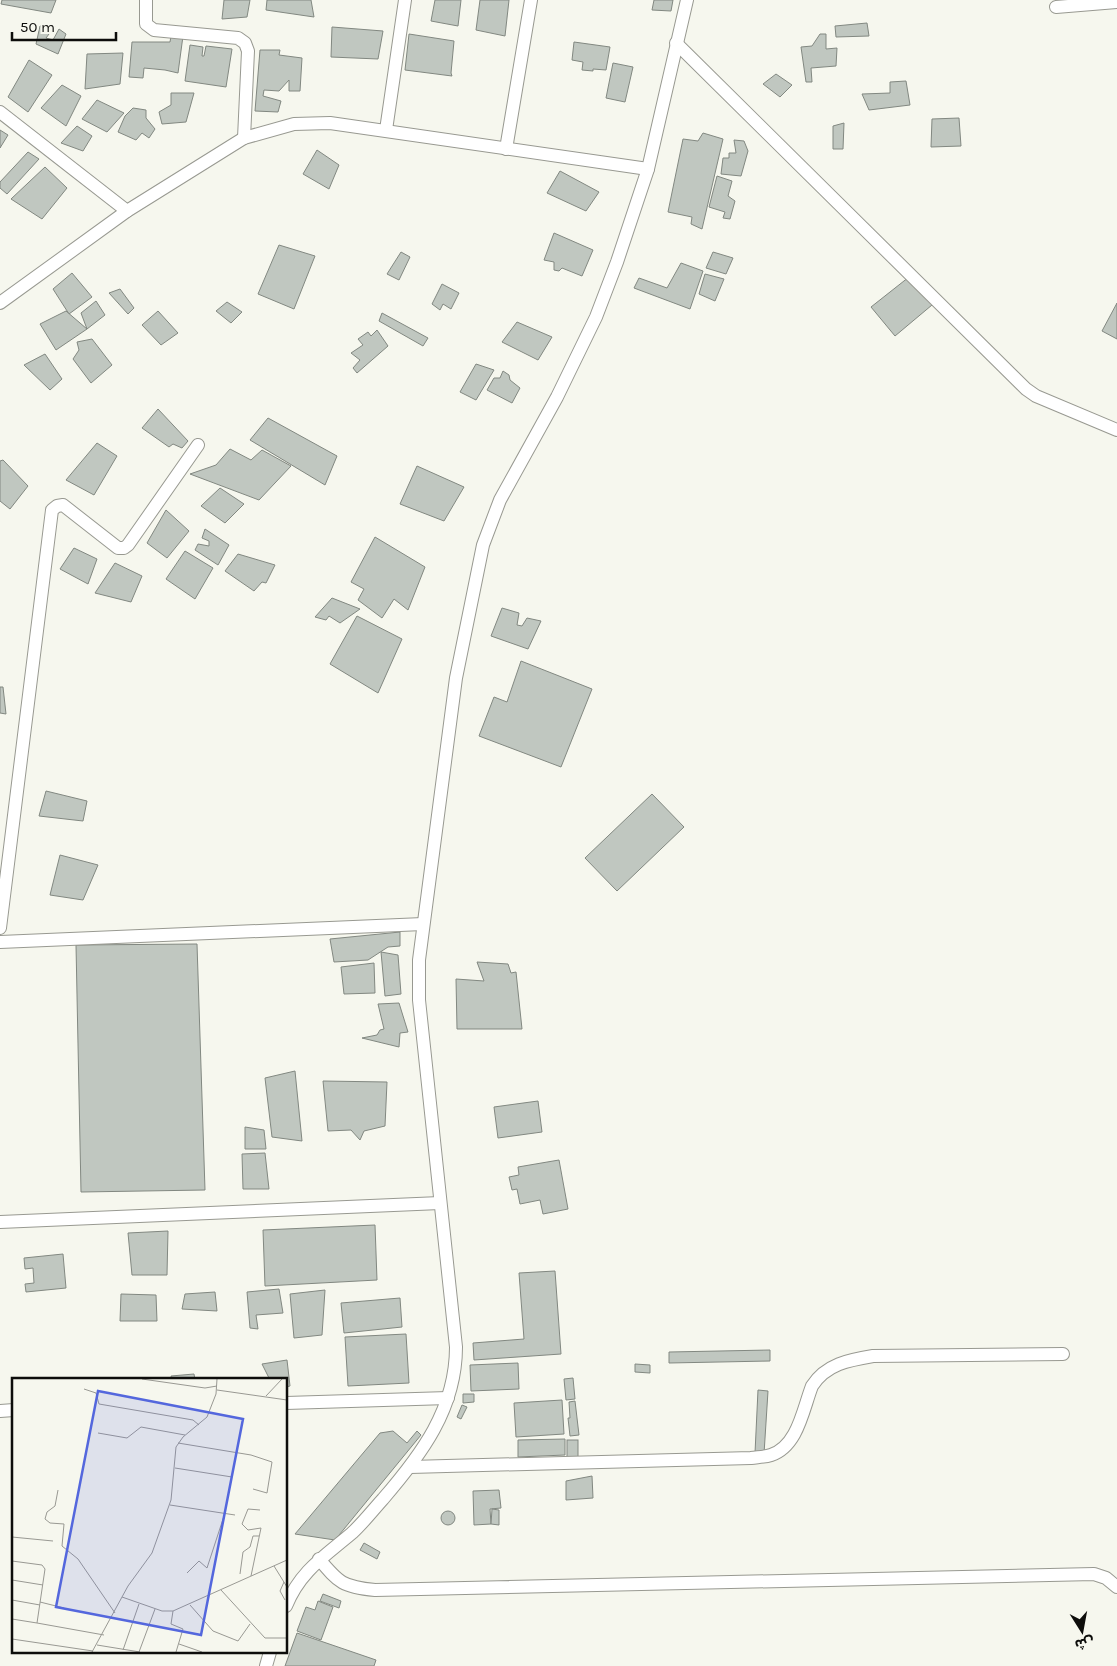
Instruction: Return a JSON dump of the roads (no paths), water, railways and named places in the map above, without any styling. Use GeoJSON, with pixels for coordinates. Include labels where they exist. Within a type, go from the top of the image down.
{"type":"FeatureCollection","features":[{"type":"Feature","properties":{"kind":"street"},"geometry":{"type":"LineString","coordinates":[[146,0],[146,24],[154,30],[238,38],[245,43],[248,51],[244,138]]}},
{"type":"Feature","properties":{"kind":"street"},"geometry":{"type":"LineString","coordinates":[[386,130],[404,0]]}},
{"type":"Feature","properties":{"kind":"street"},"geometry":{"type":"LineString","coordinates":[[506,149],[531,0]]}},
{"type":"Feature","properties":{"kind":"street"},"geometry":{"type":"LineString","coordinates":[[288,1602],[298,1581],[319,1559],[354,1532],[422,1452],[448,1398],[456,1365],[456,1347],[419,1000],[419,960],[456,678],[483,545],[500,500],[557,397],[596,317],[617,262],[648,169],[687,0]]}},
{"type":"Feature","properties":{"kind":"street"},"geometry":{"type":"LineString","coordinates":[[1056,7],[1117,2]]}},
{"type":"Feature","properties":{"kind":"street"},"geometry":{"type":"LineString","coordinates":[[676,43],[1026,388],[1036,396],[1117,430]]}},
{"type":"Feature","properties":{"kind":"street"},"geometry":{"type":"LineString","coordinates":[[0,112],[128,211]]}},
{"type":"Feature","properties":{"kind":"street"},"geometry":{"type":"LineString","coordinates":[[0,303],[128,211],[244,138],[294,124],[316,122],[386,130],[648,169]]}},
{"type":"Feature","properties":{"kind":"street"},"geometry":{"type":"LineString","coordinates":[[0,928],[52,510],[57,506],[63,505],[118,548],[124,548],[198,445]]}},
{"type":"Feature","properties":{"kind":"street"},"geometry":{"type":"LineString","coordinates":[[0,942],[423,924]]}},
{"type":"Feature","properties":{"kind":"street"},"geometry":{"type":"LineString","coordinates":[[0,1222],[440,1203]]}},
{"type":"Feature","properties":{"kind":"street"},"geometry":{"type":"LineString","coordinates":[[410,1467],[751,1458],[772,1455],[784,1448],[792,1438],[816,1379],[825,1370],[838,1363],[873,1356],[1063,1354]]}},
{"type":"Feature","properties":{"kind":"street"},"geometry":{"type":"LineString","coordinates":[[288,1403],[448,1398]]}},
{"type":"Feature","properties":{"kind":"street"},"geometry":{"type":"LineString","coordinates":[[319,1559],[339,1582],[347,1586],[375,1590],[1094,1574],[1106,1578],[1117,1587]]}}]}
